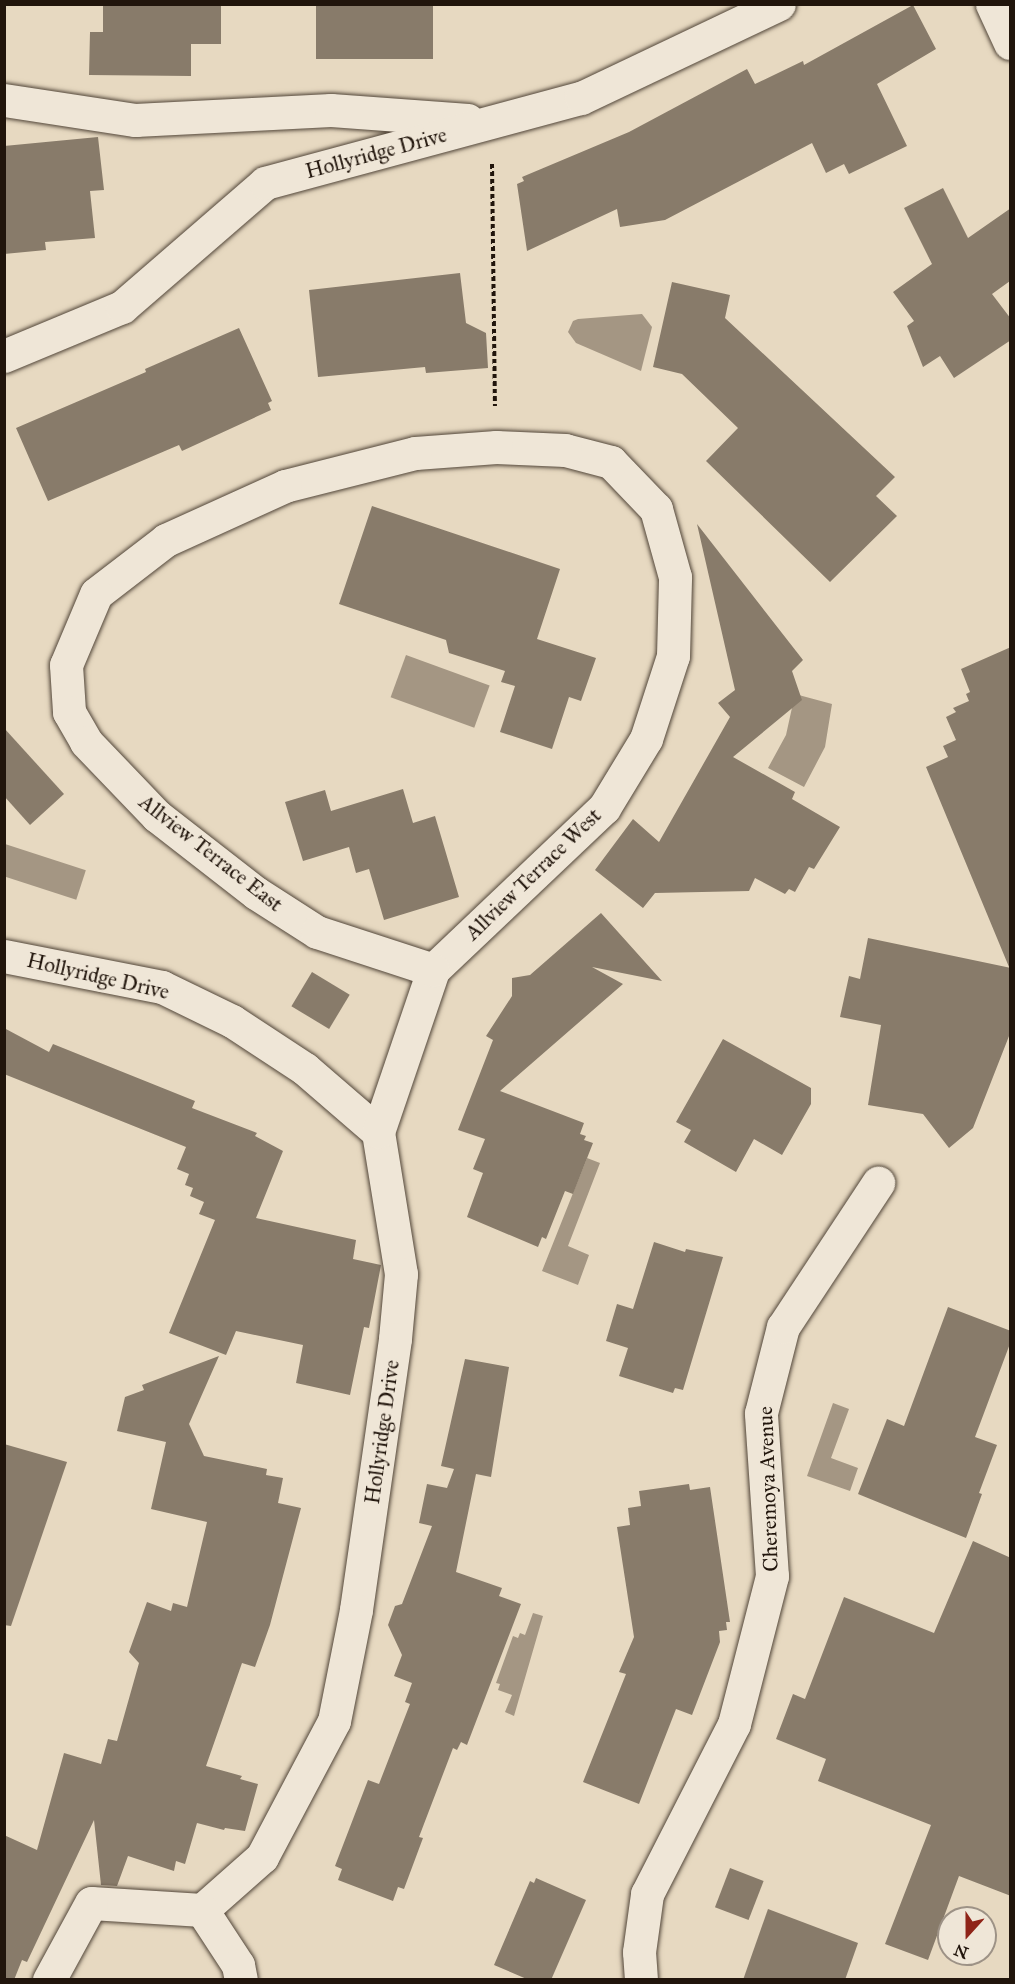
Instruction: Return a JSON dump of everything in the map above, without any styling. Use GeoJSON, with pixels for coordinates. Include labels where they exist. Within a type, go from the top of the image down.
{"type":"FeatureCollection","features":[{"type":"Feature","properties":{"kind":"street","name":"Hollyridge Drive"},"geometry":{"type":"LineString","coordinates":[[4,356],[122,307],[265,183],[581,98],[779,4]]}},
{"type":"Feature","properties":{"kind":"street"},"geometry":{"type":"LineString","coordinates":[[992,4],[1011,43]]}},
{"type":"Feature","properties":{"kind":"street"},"geometry":{"type":"LineString","coordinates":[[4,100],[135,120],[331,110],[491,122]]}},
{"type":"Feature","properties":{"kind":"street","name":"Allview Terrace West"},"geometry":{"type":"LineString","coordinates":[[96,594],[166,540],[285,486],[415,453],[496,447],[565,450],[611,462],[656,509],[675,578],[673,657],[646,739],[604,808],[433,970],[378,1132]]}},
{"type":"Feature","properties":{"kind":"street","name":"Allview Terrace East"},"geometry":{"type":"LineString","coordinates":[[96,594],[66,665],[69,712],[86,742],[157,816],[256,893],[317,932],[433,970]]}},
{"type":"Feature","properties":{"kind":"street","name":"Hollyridge Drive"},"geometry":{"type":"LineString","coordinates":[[4,956],[162,987],[232,1021],[304,1069],[378,1132],[401,1274],[395,1339],[358,1598],[334,1721],[262,1857],[202,1910]]}},
{"type":"Feature","properties":{"kind":"street","name":"Cheremoya Avenue"},"geometry":{"type":"LineString","coordinates":[[641,1980],[639,1952],[647,1894],[734,1724],[772,1576],[761,1413],[783,1328],[878,1183]]}},
{"type":"Feature","properties":{"kind":"street"},"geometry":{"type":"LineString","coordinates":[[49,1980],[91,1903],[202,1910],[238,1965],[241,1980]]}},
{"type":"Feature","properties":{"kind":"path"},"geometry":{"type":"LineString","coordinates":[[491,122],[496,447]]}},
{"type":"Feature","properties":{"kind":"shaded area"},"geometry":{"type":"Polygon","coordinates":[[[642,314],[652,327],[641,371],[576,343],[568,332],[573,321],[578,319],[642,314]]]}},
{"type":"Feature","properties":{"kind":"shaded area"},"geometry":{"type":"Polygon","coordinates":[[[406,655],[490,685],[474,728],[391,697],[406,655]]]}},
{"type":"Feature","properties":{"kind":"shaded area"},"geometry":{"type":"Polygon","coordinates":[[[795,694],[832,704],[825,747],[804,787],[768,768],[786,735],[795,694]]]}},
{"type":"Feature","properties":{"kind":"shaded area"},"geometry":{"type":"Polygon","coordinates":[[[5,844],[86,870],[76,900],[4,876],[5,844]]]}},
{"type":"Feature","properties":{"kind":"shaded area"},"geometry":{"type":"Polygon","coordinates":[[[587,1158],[600,1163],[568,1246],[589,1255],[578,1285],[542,1271],[587,1158]]]}},
{"type":"Feature","properties":{"kind":"shaded area"},"geometry":{"type":"Polygon","coordinates":[[[833,1403],[849,1409],[831,1458],[858,1468],[850,1491],[807,1476],[833,1403]]]}},
{"type":"Feature","properties":{"kind":"shaded area"},"geometry":{"type":"Polygon","coordinates":[[[533,1613],[543,1616],[514,1716],[505,1712],[512,1695],[498,1690],[500,1684],[496,1683],[513,1636],[518,1638],[520,1633],[525,1635],[533,1613]]]}},
{"type":"Feature","properties":{"kind":"building"},"geometry":{"type":"Polygon","coordinates":[[[103,4],[221,4],[221,44],[191,44],[191,76],[89,75],[90,32],[103,32],[103,4]]]}},
{"type":"Feature","properties":{"kind":"building"},"geometry":{"type":"Polygon","coordinates":[[[316,4],[433,4],[433,59],[316,59],[316,4]]]}},
{"type":"Feature","properties":{"kind":"building"},"geometry":{"type":"Polygon","coordinates":[[[913,5],[936,49],[877,84],[907,146],[849,174],[844,164],[826,173],[812,143],[665,220],[620,227],[617,209],[527,251],[517,184],[524,181],[522,177],[629,132],[747,69],[755,84],[803,61],[804,65],[913,5]]]}},
{"type":"Feature","properties":{"kind":"building"},"geometry":{"type":"Polygon","coordinates":[[[98,137],[104,190],[90,191],[95,238],[45,242],[46,250],[4,254],[4,146],[98,137]]]}},
{"type":"Feature","properties":{"kind":"building"},"geometry":{"type":"Polygon","coordinates":[[[943,188],[968,238],[1011,208],[1010,281],[992,294],[1011,319],[1011,340],[954,378],[940,356],[923,367],[907,326],[914,321],[893,292],[932,264],[904,208],[943,188]]]}},
{"type":"Feature","properties":{"kind":"building"},"geometry":{"type":"Polygon","coordinates":[[[460,273],[466,323],[486,333],[488,368],[426,373],[425,367],[318,377],[309,290],[460,273]]]}},
{"type":"Feature","properties":{"kind":"building"},"geometry":{"type":"Polygon","coordinates":[[[672,282],[730,295],[725,318],[895,477],[876,496],[897,516],[830,582],[706,461],[738,428],[682,374],[653,367],[672,282]]]}},
{"type":"Feature","properties":{"kind":"building"},"geometry":{"type":"Polygon","coordinates":[[[239,328],[272,401],[268,403],[271,410],[182,451],[179,445],[48,501],[16,428],[146,372],[145,369],[239,328]]]}},
{"type":"Feature","properties":{"kind":"building"},"geometry":{"type":"Polygon","coordinates":[[[372,506],[560,569],[537,639],[596,658],[581,701],[569,697],[552,749],[500,732],[515,686],[501,682],[505,671],[449,653],[446,640],[339,604],[372,506]]]}},
{"type":"Feature","properties":{"kind":"building"},"geometry":{"type":"Polygon","coordinates":[[[697,524],[803,660],[792,671],[802,700],[733,757],[795,792],[792,799],[840,827],[814,869],[809,867],[795,892],[789,889],[785,894],[755,878],[749,891],[655,893],[643,908],[595,870],[633,819],[659,842],[730,717],[718,703],[735,690],[697,524]]]}},
{"type":"Feature","properties":{"kind":"building"},"geometry":{"type":"Polygon","coordinates":[[[1011,647],[1011,967],[1009,967],[926,767],[948,757],[943,746],[956,740],[946,717],[956,712],[953,708],[969,701],[966,694],[970,692],[961,669],[1011,647]]]}},
{"type":"Feature","properties":{"kind":"building"},"geometry":{"type":"Polygon","coordinates":[[[4,728],[64,794],[30,825],[4,796],[4,728]]]}},
{"type":"Feature","properties":{"kind":"building"},"geometry":{"type":"Polygon","coordinates":[[[403,789],[413,823],[435,816],[459,897],[384,920],[369,869],[356,873],[349,847],[303,861],[285,802],[325,790],[331,811],[403,789]]]}},
{"type":"Feature","properties":{"kind":"building"},"geometry":{"type":"Polygon","coordinates":[[[601,913],[662,981],[592,967],[623,984],[500,1091],[584,1123],[580,1134],[586,1136],[584,1140],[593,1143],[573,1194],[565,1191],[546,1239],[542,1237],[538,1247],[467,1217],[483,1173],[473,1169],[485,1139],[458,1130],[493,1040],[486,1036],[512,996],[512,978],[530,975],[601,913]]]}},
{"type":"Feature","properties":{"kind":"building"},"geometry":{"type":"Polygon","coordinates":[[[868,938],[1011,968],[1011,1031],[973,1128],[949,1148],[923,1114],[868,1105],[881,1025],[840,1017],[849,976],[860,979],[868,938]]]}},
{"type":"Feature","properties":{"kind":"building"},"geometry":{"type":"Polygon","coordinates":[[[312,972],[350,995],[329,1029],[291,1006],[312,972]]]}},
{"type":"Feature","properties":{"kind":"building"},"geometry":{"type":"Polygon","coordinates":[[[4,1028],[49,1052],[53,1044],[195,1101],[192,1108],[257,1133],[255,1136],[283,1151],[256,1218],[356,1240],[353,1259],[381,1265],[369,1328],[364,1327],[350,1395],[296,1383],[303,1345],[236,1331],[226,1355],[169,1333],[215,1220],[199,1214],[204,1202],[190,1196],[193,1188],[185,1185],[189,1174],[177,1169],[186,1147],[4,1074],[4,1028]]]}},
{"type":"Feature","properties":{"kind":"building"},"geometry":{"type":"Polygon","coordinates":[[[723,1039],[811,1088],[811,1104],[782,1155],[754,1139],[736,1172],[684,1142],[691,1130],[676,1122],[723,1039]]]}},
{"type":"Feature","properties":{"kind":"building"},"geometry":{"type":"Polygon","coordinates":[[[654,1242],[685,1252],[686,1249],[723,1257],[683,1390],[675,1388],[673,1393],[619,1376],[628,1348],[606,1341],[617,1304],[633,1309],[654,1242]]]}},
{"type":"Feature","properties":{"kind":"building"},"geometry":{"type":"Polygon","coordinates":[[[948,1307],[1011,1331],[1011,1341],[975,1437],[997,1445],[979,1493],[982,1494],[966,1538],[858,1494],[887,1419],[904,1426],[948,1307]]]}},
{"type":"Feature","properties":{"kind":"building"},"geometry":{"type":"Polygon","coordinates":[[[219,1356],[189,1424],[204,1456],[267,1469],[266,1475],[283,1478],[278,1503],[301,1508],[270,1625],[255,1667],[242,1663],[206,1766],[242,1776],[240,1779],[258,1784],[245,1831],[225,1828],[224,1830],[197,1823],[185,1864],[176,1861],[174,1871],[128,1856],[117,1886],[101,1885],[94,1820],[27,1962],[22,1960],[14,1980],[4,1980],[4,1835],[37,1850],[64,1753],[101,1764],[108,1739],[117,1741],[139,1663],[129,1652],[147,1602],[171,1611],[173,1603],[187,1607],[207,1522],[151,1509],[166,1442],[117,1431],[125,1397],[144,1390],[142,1385],[219,1356]]]}},
{"type":"Feature","properties":{"kind":"building"},"geometry":{"type":"Polygon","coordinates":[[[465,1359],[509,1367],[491,1477],[476,1474],[456,1572],[502,1588],[499,1596],[521,1604],[467,1745],[461,1742],[457,1750],[453,1748],[419,1837],[423,1838],[404,1889],[398,1887],[393,1901],[338,1880],[342,1869],[335,1866],[368,1780],[379,1784],[410,1704],[405,1702],[412,1683],[394,1676],[402,1655],[388,1625],[395,1606],[402,1604],[432,1526],[419,1523],[427,1484],[447,1488],[454,1469],[441,1466],[465,1359]]]}},
{"type":"Feature","properties":{"kind":"building"},"geometry":{"type":"Polygon","coordinates":[[[4,1444],[67,1462],[11,1626],[4,1625],[4,1444]]]}},
{"type":"Feature","properties":{"kind":"building"},"geometry":{"type":"Polygon","coordinates":[[[689,1484],[690,1490],[710,1487],[730,1622],[726,1622],[727,1630],[719,1631],[720,1642],[692,1715],[676,1709],[639,1804],[583,1782],[626,1674],[619,1672],[634,1637],[617,1527],[630,1525],[628,1508],[641,1506],[639,1491],[689,1484]]]}},
{"type":"Feature","properties":{"kind":"building"},"geometry":{"type":"Polygon","coordinates":[[[973,1541],[1011,1558],[1011,1896],[959,1876],[948,1906],[937,1906],[937,1936],[928,1960],[885,1944],[931,1825],[818,1781],[826,1759],[776,1739],[793,1694],[805,1699],[844,1597],[934,1633],[973,1541]]]}},
{"type":"Feature","properties":{"kind":"building"},"geometry":{"type":"Polygon","coordinates":[[[730,1868],[764,1881],[749,1920],[715,1907],[730,1868]]]}},
{"type":"Feature","properties":{"kind":"building"},"geometry":{"type":"Polygon","coordinates":[[[536,1878],[586,1900],[551,1980],[529,1980],[494,1965],[530,1881],[534,1883],[536,1878]]]}},
{"type":"Feature","properties":{"kind":"building"},"geometry":{"type":"Polygon","coordinates":[[[768,1909],[858,1943],[845,1980],[743,1980],[768,1909]]]}}]}
